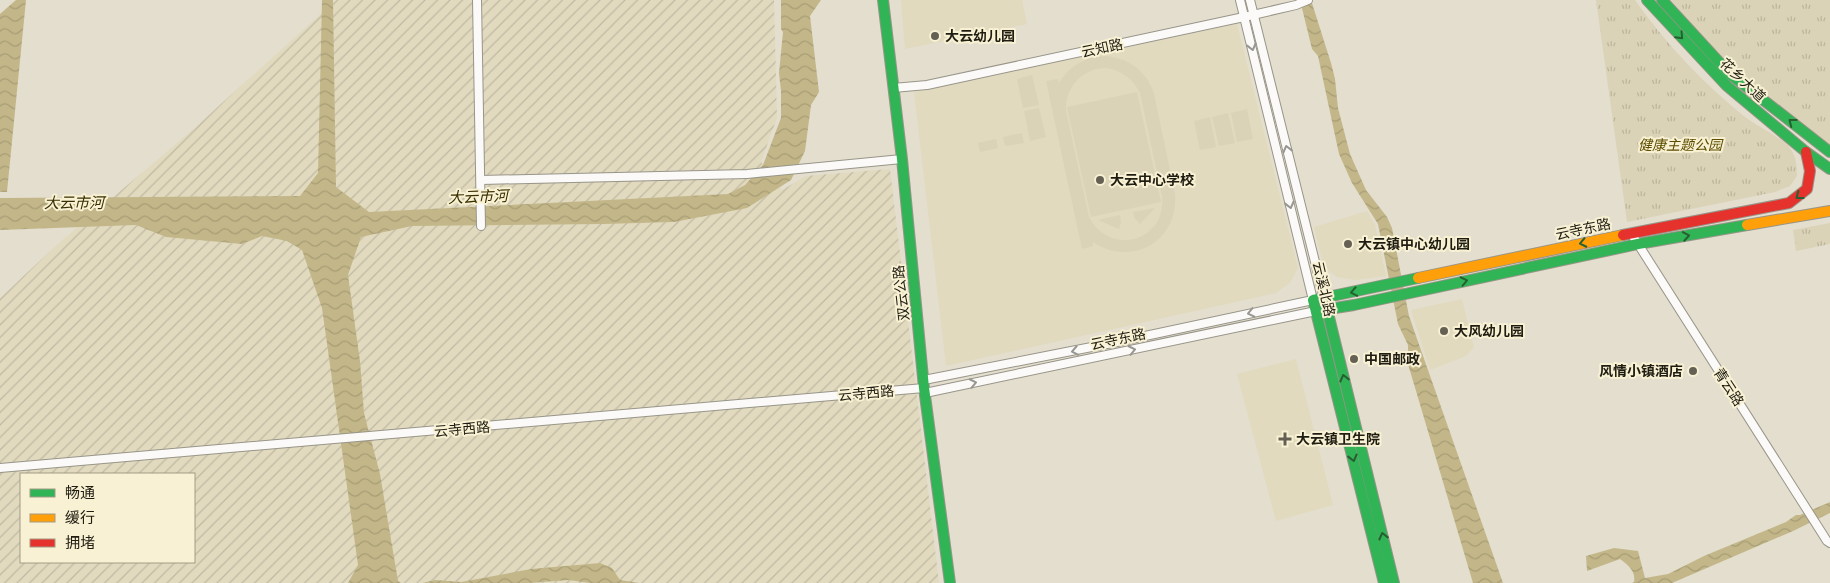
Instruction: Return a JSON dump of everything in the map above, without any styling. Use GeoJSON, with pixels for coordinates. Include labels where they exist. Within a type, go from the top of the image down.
{"type":"FeatureCollection","features":[{"type":"Feature","properties":{"kind":"street"},"geometry":{"type":"LineString","coordinates":[[477,0],[481,226]]}},
{"type":"Feature","properties":{"kind":"street","name":"双云公路"},"geometry":{"type":"LineString","coordinates":[[883,0],[902,159],[924,387],[950,583]]}},
{"type":"Feature","properties":{"kind":"street","name":"云溪北路"},"geometry":{"type":"LineString","coordinates":[[1240,0],[1384,583]]}},
{"type":"Feature","properties":{"kind":"street","name":"云溪北路"},"geometry":{"type":"LineString","coordinates":[[1250,0],[1394,583]]}},
{"type":"Feature","properties":{"kind":"street","name":"云知路"},"geometry":{"type":"LineString","coordinates":[[893,88],[927,85],[1254,15],[1296,5],[1308,0]]}},
{"type":"Feature","properties":{"kind":"street","name":"花乡大道"},"geometry":{"type":"LineString","coordinates":[[1647,0],[1727,86],[1806,152],[1830,169]]}},
{"type":"Feature","properties":{"kind":"street","name":"花乡大道"},"geometry":{"type":"LineString","coordinates":[[1662,0],[1730,74],[1830,152]]}},
{"type":"Feature","properties":{"kind":"street","name":"云寺东路"},"geometry":{"type":"LineString","coordinates":[[924,387],[1117,342],[1313,300],[1631,233],[1789,203],[1807,189],[1810,171],[1806,152]]}},
{"type":"Feature","properties":{"kind":"street"},"geometry":{"type":"LineString","coordinates":[[480,180],[747,174],[902,159]]}},
{"type":"Feature","properties":{"kind":"street","name":"云寺东路"},"geometry":{"type":"LineString","coordinates":[[924,387],[1417,292],[1638,244],[1830,211]]}},
{"type":"Feature","properties":{"kind":"street","name":"青云路"},"geometry":{"type":"LineString","coordinates":[[1631,233],[1829,544]]}},
{"type":"Feature","properties":{"kind":"street","name":"云寺西路"},"geometry":{"type":"LineString","coordinates":[[0,468],[924,387]]}},
{"type":"Feature","properties":{"kind":"shaded area"},"geometry":{"type":"Polygon","coordinates":[[[336,0],[774,0],[777,118],[761,162],[782,190],[806,176],[890,169],[939,583],[0,583],[0,298],[59,243],[190,132],[336,0]]]}},
{"type":"Feature","properties":{"kind":"shaded area","name":"大云幼儿园"},"geometry":{"type":"Polygon","coordinates":[[[901,0],[1022,0],[1027,24],[905,49],[901,0]]]}},
{"type":"Feature","properties":{"kind":"shaded area","name":"大云中心学校"},"geometry":{"type":"Polygon","coordinates":[[[1237,24],[1298,268],[1290,283],[1276,293],[946,366],[914,92],[1237,24]]]}},
{"type":"Feature","properties":{"kind":"shaded area","name":"大云镇中心幼儿园"},"geometry":{"type":"Polygon","coordinates":[[[1367,211],[1375,225],[1386,276],[1355,280],[1337,277],[1330,272],[1322,260],[1314,227],[1367,211]]]}},
{"type":"Feature","properties":{"kind":"shaded area","name":"大风幼儿园"},"geometry":{"type":"Polygon","coordinates":[[[1462,299],[1474,347],[1466,356],[1430,370],[1411,310],[1462,299]]]}},
{"type":"Feature","properties":{"kind":"shaded area","name":"大云镇卫生院"},"geometry":{"type":"Polygon","coordinates":[[[1296,359],[1333,505],[1276,521],[1237,374],[1296,359]]]}},
{"type":"Feature","properties":{"kind":"green space","name":"健康主题公园"},"geometry":{"type":"Polygon","coordinates":[[[1596,0],[1635,0],[1672,47],[1714,91],[1745,117],[1780,139],[1789,147],[1795,157],[1797,172],[1797,176],[1790,186],[1775,192],[1627,222],[1596,0]]]}},
{"type":"Feature","properties":{"kind":"green space"},"geometry":{"type":"Polygon","coordinates":[[[1671,0],[1830,0],[1830,147],[1733,72],[1671,0]]]}},
{"type":"Feature","properties":{"kind":"green space"},"geometry":{"type":"Polygon","coordinates":[[[1097,57],[1113,57],[1129,62],[1147,78],[1154,94],[1175,194],[1174,211],[1169,225],[1161,237],[1137,251],[1123,252],[1108,249],[1093,242],[1093,246],[1082,249],[1046,81],[1058,79],[1059,83],[1073,67],[1084,60],[1097,57]],[[1112,69],[1090,71],[1077,80],[1068,94],[1066,111],[1089,217],[1098,229],[1110,237],[1122,240],[1135,239],[1146,233],[1156,224],[1161,212],[1162,196],[1140,93],[1130,80],[1112,69]]]}},
{"type":"Feature","properties":{"kind":"green space"},"geometry":{"type":"Polygon","coordinates":[[[1032,75],[1039,105],[1023,108],[1017,79],[1032,75]]]}},
{"type":"Feature","properties":{"kind":"green space"},"geometry":{"type":"Polygon","coordinates":[[[1137,92],[1161,202],[1091,217],[1067,107],[1137,92]]]}},
{"type":"Feature","properties":{"kind":"green space"},"geometry":{"type":"Polygon","coordinates":[[[1039,108],[1046,137],[1030,141],[1024,111],[1039,108]]]}},
{"type":"Feature","properties":{"kind":"green space"},"geometry":{"type":"Polygon","coordinates":[[[1247,109],[1253,139],[1237,142],[1231,113],[1247,109]]]}},
{"type":"Feature","properties":{"kind":"green space"},"geometry":{"type":"Polygon","coordinates":[[[1228,113],[1235,143],[1219,146],[1212,117],[1228,113]]]}},
{"type":"Feature","properties":{"kind":"green space"},"geometry":{"type":"Polygon","coordinates":[[[1210,117],[1216,147],[1200,150],[1194,121],[1210,117]]]}},
{"type":"Feature","properties":{"kind":"green space"},"geometry":{"type":"Polygon","coordinates":[[[1022,133],[1024,143],[1005,146],[1003,137],[1022,133]]]}},
{"type":"Feature","properties":{"kind":"green space"},"geometry":{"type":"Polygon","coordinates":[[[996,139],[998,148],[980,152],[978,143],[996,139]]]}},
{"type":"Feature","properties":{"kind":"green space"},"geometry":{"type":"Polygon","coordinates":[[[1155,208],[1140,224],[1135,219],[1133,212],[1155,208]]]}},
{"type":"Feature","properties":{"kind":"green space"},"geometry":{"type":"Polygon","coordinates":[[[1120,215],[1119,229],[1098,220],[1120,215]]]}},
{"type":"Feature","properties":{"kind":"green space"},"geometry":{"type":"Polygon","coordinates":[[[1830,223],[1830,244],[1796,251],[1793,230],[1830,223]]]}},
{"type":"Feature","properties":{"kind":"water"},"geometry":{"type":"Polygon","coordinates":[[[16,0],[26,0],[7,192],[0,192],[0,14],[16,0]]]}},
{"type":"Feature","properties":{"kind":"water","name":"大云市河"},"geometry":{"type":"Polygon","coordinates":[[[322,0],[333,0],[336,187],[369,212],[728,194],[745,185],[763,165],[781,118],[779,73],[783,32],[781,29],[781,0],[821,0],[810,16],[819,92],[811,105],[805,151],[791,180],[747,208],[674,222],[412,226],[361,237],[348,275],[360,361],[364,413],[380,474],[398,581],[401,583],[348,583],[358,565],[322,308],[302,250],[287,241],[262,236],[242,244],[166,237],[136,225],[0,230],[0,198],[300,196],[318,173],[322,0]]]}},
{"type":"Feature","properties":{"kind":"water"},"geometry":{"type":"Polygon","coordinates":[[[1300,0],[1311,0],[1331,63],[1338,108],[1350,154],[1366,190],[1387,217],[1392,228],[1409,316],[1503,583],[1473,583],[1408,364],[1408,345],[1398,324],[1378,224],[1352,183],[1339,154],[1318,56],[1312,49],[1300,0]]]}},
{"type":"Feature","properties":{"kind":"water"},"geometry":{"type":"Polygon","coordinates":[[[1830,502],[1830,513],[1672,583],[1632,583],[1634,582],[1633,571],[1620,559],[1587,571],[1586,556],[1614,548],[1638,551],[1645,578],[1668,574],[1704,556],[1786,522],[1796,515],[1830,502]]]}},
{"type":"Feature","properties":{"kind":"water"},"geometry":{"type":"Polygon","coordinates":[[[600,563],[612,568],[620,580],[639,583],[589,583],[569,580],[529,583],[422,583],[435,580],[461,582],[531,569],[600,563]]]}},
{"type":"Feature","properties":{"kind":"traffic: fast"},"geometry":{"type":"LineString","coordinates":[[883,0],[902,159],[924,388],[950,583]]}},
{"type":"Feature","properties":{"kind":"traffic: fast"},"geometry":{"type":"LineString","coordinates":[[1647,0],[1727,86],[1806,152],[1830,169]]}},
{"type":"Feature","properties":{"kind":"traffic: fast"},"geometry":{"type":"LineString","coordinates":[[1662,0],[1730,74],[1830,152]]}},
{"type":"Feature","properties":{"kind":"traffic: fast"},"geometry":{"type":"LineString","coordinates":[[1316,311],[1354,305],[1638,244],[1747,225]]}},
{"type":"Feature","properties":{"kind":"traffic: fast"},"geometry":{"type":"LineString","coordinates":[[1384,583],[1313,300],[1418,278]]}},
{"type":"Feature","properties":{"kind":"traffic: fast"},"geometry":{"type":"LineString","coordinates":[[1326,305],[1394,583]]}},
{"type":"Feature","properties":{"kind":"traffic: slow"},"geometry":{"type":"LineString","coordinates":[[1747,225],[1830,211]]}},
{"type":"Feature","properties":{"kind":"traffic: slow"},"geometry":{"type":"LineString","coordinates":[[1418,278],[1623,235]]}},
{"type":"Feature","properties":{"kind":"traffic: jam"},"geometry":{"type":"LineString","coordinates":[[1623,235],[1789,203],[1807,189],[1810,171],[1806,152]]}},
{"type":"Feature","properties":{"kind":"place","name":"大云幼儿园"},"geometry":{"type":"Point","coordinates":[935,36]}},
{"type":"Feature","properties":{"kind":"place","name":"大云中心学校"},"geometry":{"type":"Point","coordinates":[1100,180]}},
{"type":"Feature","properties":{"kind":"place","name":"大云镇中心幼儿园"},"geometry":{"type":"Point","coordinates":[1348,244]}},
{"type":"Feature","properties":{"kind":"place","name":"大风幼儿园"},"geometry":{"type":"Point","coordinates":[1444,331]}},
{"type":"Feature","properties":{"kind":"place","name":"中国邮政"},"geometry":{"type":"Point","coordinates":[1354,359]}},
{"type":"Feature","properties":{"kind":"place","name":"风情小镇酒店"},"geometry":{"type":"Point","coordinates":[1693,371]}},
{"type":"Feature","properties":{"kind":"place","name":"大云镇卫生院"},"geometry":{"type":"Point","coordinates":[1285,439]}}]}
